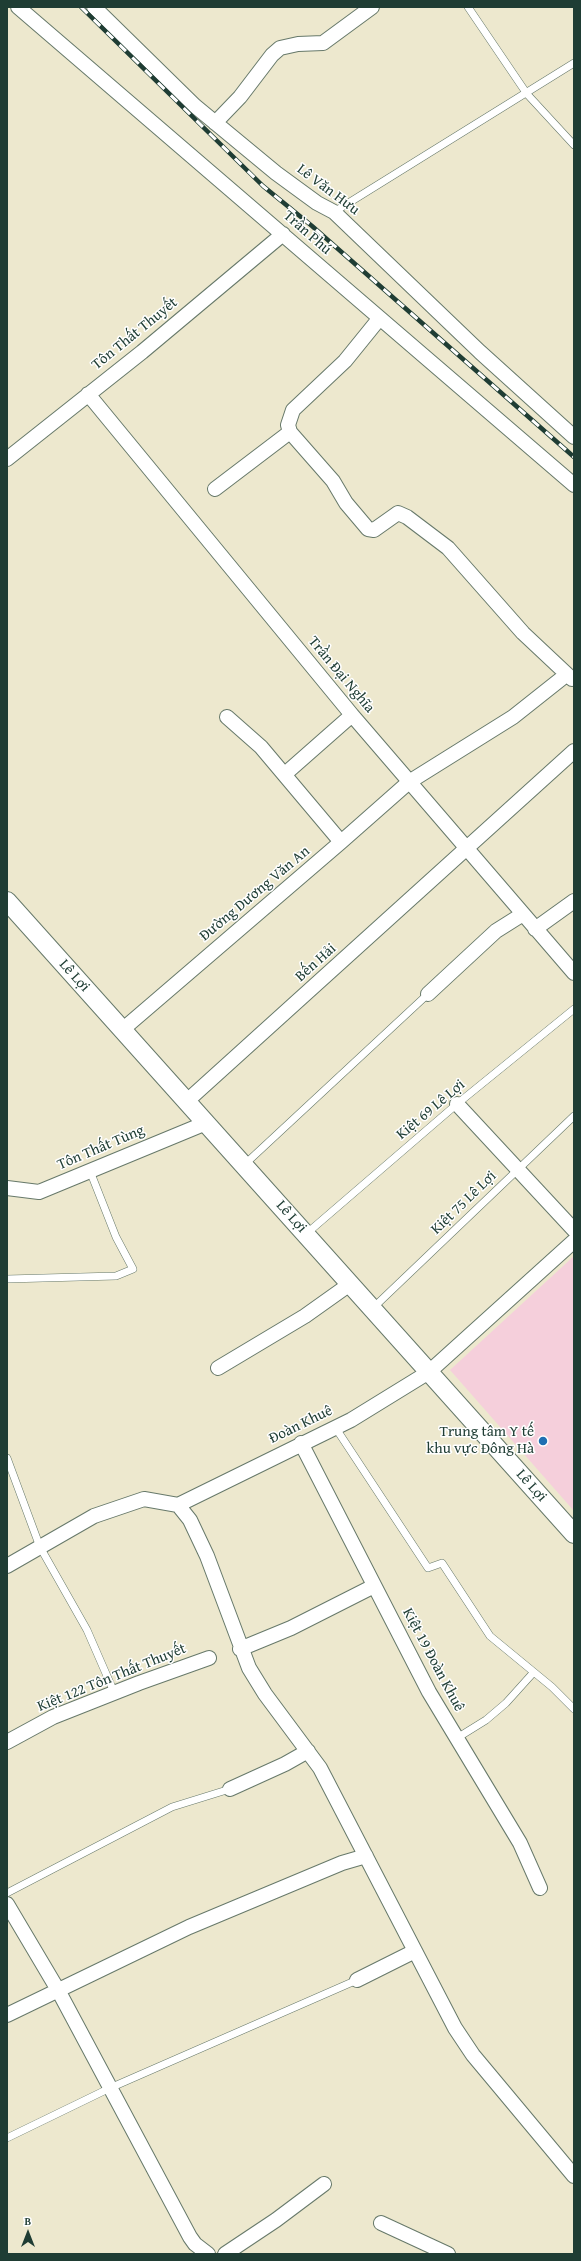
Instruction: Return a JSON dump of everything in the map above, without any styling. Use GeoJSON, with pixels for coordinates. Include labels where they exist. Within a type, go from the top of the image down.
{"type":"FeatureCollection","features":[{"type":"Feature","properties":{"kind":"street","name":"Trần Phú"},"geometry":{"type":"LineString","coordinates":[[18,7],[283,234],[379,319],[574,485]]}},
{"type":"Feature","properties":{"kind":"street","name":"Lê Văn Hưu"},"geometry":{"type":"LineString","coordinates":[[94,7],[176,88],[215,123],[276,173],[317,203],[334,212],[480,352],[574,437]]}},
{"type":"Feature","properties":{"kind":"street"},"geometry":{"type":"LineString","coordinates":[[215,123],[240,97],[272,55],[280,48],[298,44],[323,43],[372,7]]}},
{"type":"Feature","properties":{"kind":"street","name":"Tôn Thất Thuyết"},"geometry":{"type":"LineString","coordinates":[[7,459],[283,234]]}},
{"type":"Feature","properties":{"kind":"street"},"geometry":{"type":"LineString","coordinates":[[379,319],[345,361],[293,410],[288,425],[290,432],[333,481],[346,503],[368,529],[374,530],[398,513],[407,517],[448,548],[523,633],[570,678]]}},
{"type":"Feature","properties":{"kind":"street","name":"Trần Đại Nghĩa"},"geometry":{"type":"LineString","coordinates":[[88,394],[408,782],[574,973]]}},
{"type":"Feature","properties":{"kind":"street"},"geometry":{"type":"LineString","coordinates":[[215,489],[290,432]]}},
{"type":"Feature","properties":{"kind":"street","name":"Đường Dương Văn An"},"geometry":{"type":"LineString","coordinates":[[122,1030],[341,842],[408,782],[513,717],[570,678]]}},
{"type":"Feature","properties":{"kind":"street"},"geometry":{"type":"LineString","coordinates":[[285,774],[352,715]]}},
{"type":"Feature","properties":{"kind":"street"},"geometry":{"type":"LineString","coordinates":[[227,718],[262,747],[341,842]]}},
{"type":"Feature","properties":{"kind":"street","name":"Bến Hải"},"geometry":{"type":"LineString","coordinates":[[187,1101],[467,850],[574,751]]}},
{"type":"Feature","properties":{"kind":"street","name":"Lê Lợi"},"geometry":{"type":"LineString","coordinates":[[7,901],[574,1534]]}},
{"type":"Feature","properties":{"kind":"street"},"geometry":{"type":"LineString","coordinates":[[536,929],[574,901]]}},
{"type":"Feature","properties":{"kind":"street"},"geometry":{"type":"LineString","coordinates":[[428,994],[496,931],[523,914]]}},
{"type":"Feature","properties":{"kind":"street"},"geometry":{"type":"LineString","coordinates":[[457,1104],[574,1230]]}},
{"type":"Feature","properties":{"kind":"street","name":"Tôn Thất Tùng"},"geometry":{"type":"LineString","coordinates":[[7,1188],[39,1192],[206,1123]]}},
{"type":"Feature","properties":{"kind":"street","name":"Đoàn Khuê"},"geometry":{"type":"LineString","coordinates":[[178,1505],[335,1427],[429,1372],[574,1241]]}},
{"type":"Feature","properties":{"kind":"street"},"geometry":{"type":"LineString","coordinates":[[218,1368],[304,1316],[350,1284]]}},
{"type":"Feature","properties":{"kind":"street","name":"Kiệt 19 Đoàn Khuê"},"geometry":{"type":"LineString","coordinates":[[301,1443],[429,1692],[520,1843],[540,1888]]}},
{"type":"Feature","properties":{"kind":"street"},"geometry":{"type":"LineString","coordinates":[[7,1566],[94,1516],[144,1499],[178,1505],[190,1520],[207,1556],[240,1649],[265,1694],[320,1768],[446,2012],[473,2055],[574,2176]]}},
{"type":"Feature","properties":{"kind":"street"},"geometry":{"type":"LineString","coordinates":[[240,1649],[291,1628],[374,1586]]}},
{"type":"Feature","properties":{"kind":"street","name":"Kiệt 122 Tôn Thất Thuyết"},"geometry":{"type":"LineString","coordinates":[[7,1742],[53,1717],[114,1692],[209,1658]]}},
{"type":"Feature","properties":{"kind":"street"},"geometry":{"type":"LineString","coordinates":[[230,1789],[285,1764],[308,1750]]}},
{"type":"Feature","properties":{"kind":"street"},"geometry":{"type":"LineString","coordinates":[[7,2015],[188,1927],[342,1863],[366,1856]]}},
{"type":"Feature","properties":{"kind":"street"},"geometry":{"type":"LineString","coordinates":[[7,1904],[58,1990],[85,2044],[190,2237],[195,2244],[208,2254]]}},
{"type":"Feature","properties":{"kind":"street"},"geometry":{"type":"LineString","coordinates":[[357,1980],[415,1951]]}},
{"type":"Feature","properties":{"kind":"street"},"geometry":{"type":"LineString","coordinates":[[226,2254],[276,2220],[324,2184]]}},
{"type":"Feature","properties":{"kind":"street"},"geometry":{"type":"LineString","coordinates":[[381,2223],[448,2254]]}},
{"type":"Feature","properties":{"kind":"lane"},"geometry":{"type":"LineString","coordinates":[[468,7],[527,94],[574,145]]}},
{"type":"Feature","properties":{"kind":"lane"},"geometry":{"type":"LineString","coordinates":[[334,212],[527,94],[574,63]]}},
{"type":"Feature","properties":{"kind":"lane"},"geometry":{"type":"LineString","coordinates":[[244,1165],[428,994]]}},
{"type":"Feature","properties":{"kind":"lane","name":"Kiệt 69 Lê Lợi"},"geometry":{"type":"LineString","coordinates":[[306,1234],[457,1104],[574,1009]]}},
{"type":"Feature","properties":{"kind":"lane","name":"Kiệt 75 Lê Lợi"},"geometry":{"type":"LineString","coordinates":[[372,1309],[574,1116]]}},
{"type":"Feature","properties":{"kind":"lane"},"geometry":{"type":"LineString","coordinates":[[7,1279],[116,1276],[133,1268],[116,1237],[90,1171]]}},
{"type":"Feature","properties":{"kind":"lane"},"geometry":{"type":"LineString","coordinates":[[335,1427],[428,1568],[442,1563],[490,1636],[574,1709]]}},
{"type":"Feature","properties":{"kind":"lane"},"geometry":{"type":"LineString","coordinates":[[7,1458],[40,1547],[87,1630],[114,1692]]}},
{"type":"Feature","properties":{"kind":"lane"},"geometry":{"type":"LineString","coordinates":[[457,1738],[486,1720],[506,1703],[533,1673]]}},
{"type":"Feature","properties":{"kind":"lane"},"geometry":{"type":"LineString","coordinates":[[7,1893],[172,1807],[230,1789]]}},
{"type":"Feature","properties":{"kind":"lane"},"geometry":{"type":"LineString","coordinates":[[7,2138],[110,2088],[357,1980]]}},
{"type":"Feature","properties":{"kind":"shaded area","name":"Trung tâm Y tế khu vực Đông Hà"},"geometry":{"type":"Polygon","coordinates":[[[574,1256],[574,1511],[450,1370],[574,1256]]]}},
{"type":"Feature","properties":{"kind":"railway"},"geometry":{"type":"LineString","coordinates":[[81,7],[263,186],[312,226],[574,457]]}},
{"type":"Feature","properties":{"kind":"place","name":"Trung tâm Y tế khu vực Đông Hà"},"geometry":{"type":"Point","coordinates":[543,1441]}}]}
